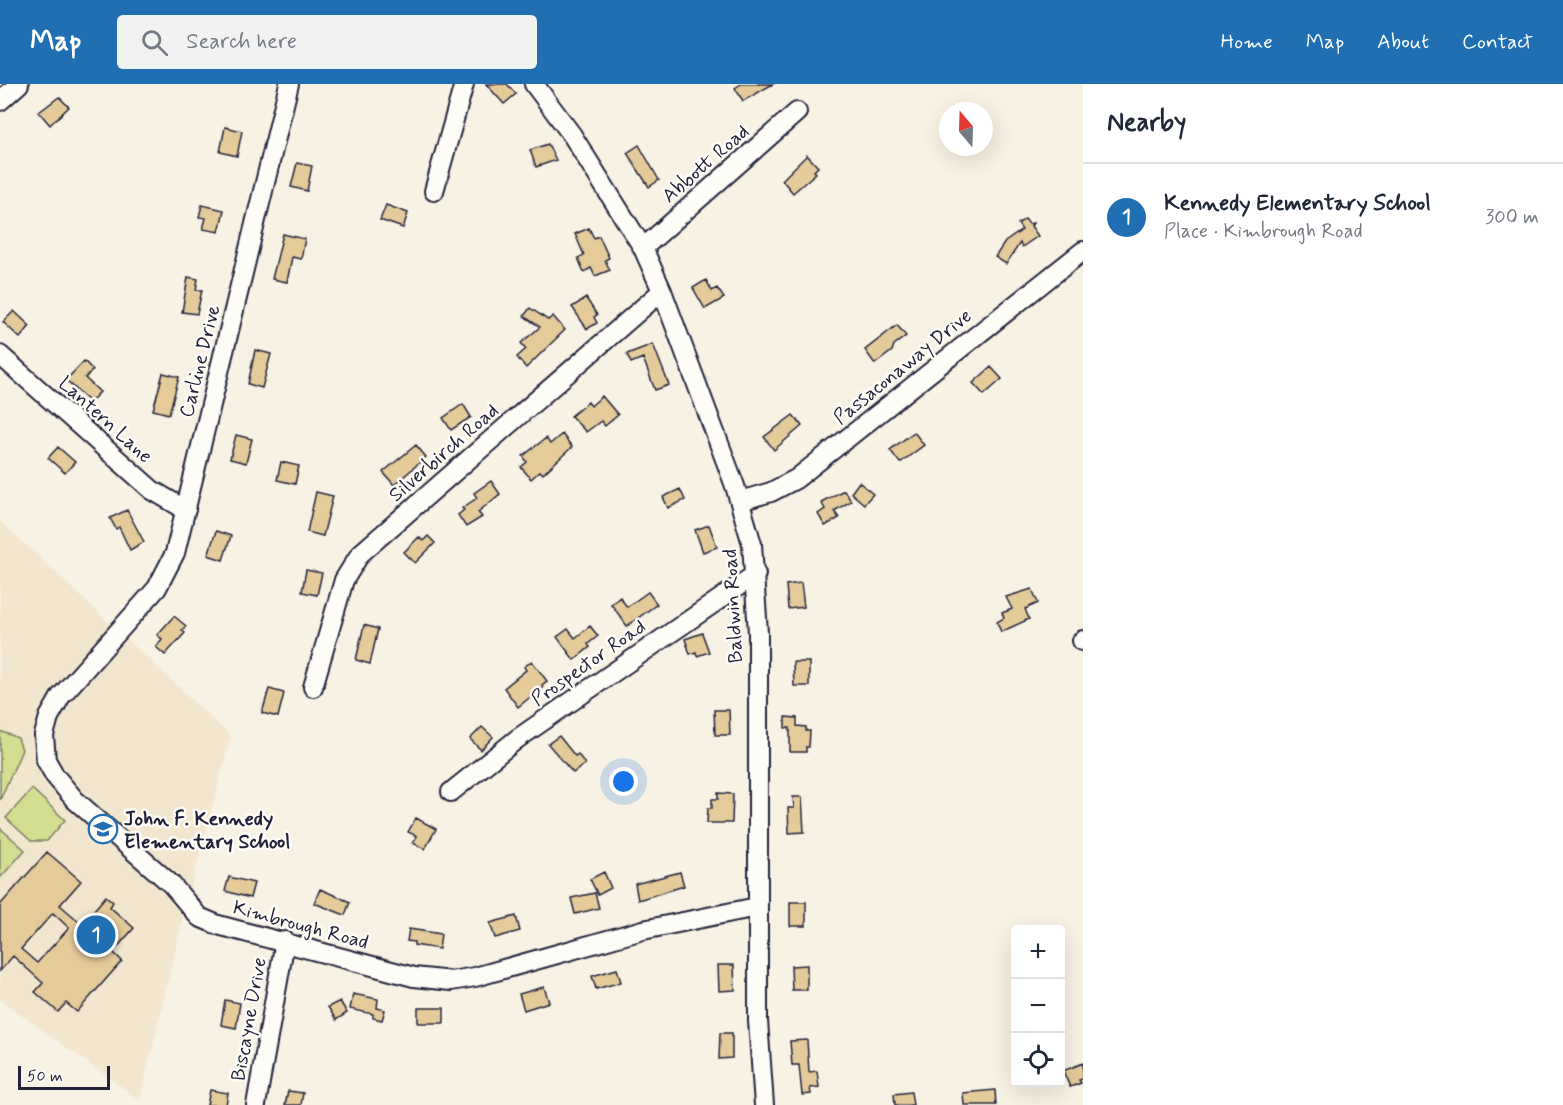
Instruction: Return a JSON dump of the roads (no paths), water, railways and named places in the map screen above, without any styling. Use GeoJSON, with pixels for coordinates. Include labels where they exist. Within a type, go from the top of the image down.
{"type":"FeatureCollection","features":[{"type":"Feature","properties":{"kind":"street"},"geometry":{"type":"LineString","coordinates":[[0,101],[19,84]]}},
{"type":"Feature","properties":{"kind":"street","name":"Carline Drive"},"geometry":{"type":"LineString","coordinates":[[117,630],[164,578],[175,553],[289,84]]}},
{"type":"Feature","properties":{"kind":"street"},"geometry":{"type":"LineString","coordinates":[[434,191],[464,84]]}},
{"type":"Feature","properties":{"kind":"street","name":"Baldwin Road"},"geometry":{"type":"LineString","coordinates":[[534,84],[572,135],[643,248],[662,291],[740,501],[752,544],[756,574],[758,1021],[764,1105]]}},
{"type":"Feature","properties":{"kind":"street","name":"Abbott Road"},"geometry":{"type":"LineString","coordinates":[[643,248],[797,112]]}},
{"type":"Feature","properties":{"kind":"street","name":"Passaconaway Drive"},"geometry":{"type":"LineString","coordinates":[[740,501],[780,489],[796,479],[1083,251]]}},
{"type":"Feature","properties":{"kind":"street","name":"Silverbirch Road"},"geometry":{"type":"LineString","coordinates":[[313,687],[344,580],[354,560],[662,291]]}},
{"type":"Feature","properties":{"kind":"street","name":"Lantern Lane"},"geometry":{"type":"LineString","coordinates":[[0,355],[152,490],[186,510]]}},
{"type":"Feature","properties":{"kind":"street","name":"Prospector Road"},"geometry":{"type":"LineString","coordinates":[[451,792],[517,738],[756,574]]}},
{"type":"Feature","properties":{"kind":"street","name":"Kimbrough Road"},"geometry":{"type":"LineString","coordinates":[[117,630],[61,696],[49,717],[44,741],[51,771],[75,800],[171,884],[201,918],[414,977],[457,980],[616,937],[757,907]]}},
{"type":"Feature","properties":{"kind":"street","name":"Biscayne Drive"},"geometry":{"type":"LineString","coordinates":[[256,1105],[285,941]]}},
{"type":"Feature","properties":{"kind":"place","name":"John F. Kennedy Elementary School"},"geometry":{"type":"Point","coordinates":[103,829]}},
{"type":"Feature","properties":{"kind":"place","name":"Kennedy Elementary School"},"geometry":{"type":"Point","coordinates":[96,935]}}]}
